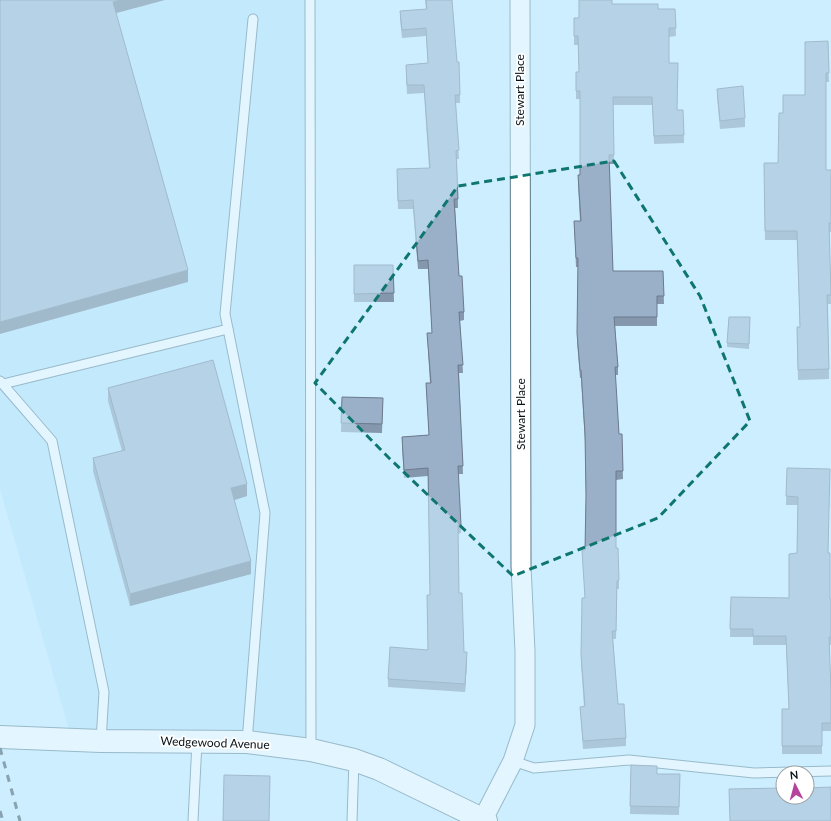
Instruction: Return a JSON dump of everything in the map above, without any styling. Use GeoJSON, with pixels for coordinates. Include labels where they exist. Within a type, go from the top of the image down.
{"type":"FeatureCollection","features":[{"type":"Feature","properties":{"kind":"main road","name":"Wedgewood Avenue"},"geometry":{"type":"LineString","coordinates":[[0,737],[101,741],[247,742],[311,750],[354,760],[379,768],[485,820]]}},
{"type":"Feature","properties":{"kind":"street","name":"Stewart Place"},"geometry":{"type":"LineString","coordinates":[[485,820],[513,761],[525,725],[525,651],[521,566],[520,0]]}},
{"type":"Feature","properties":{"kind":"lane"},"geometry":{"type":"LineString","coordinates":[[310,0],[311,750]]}},
{"type":"Feature","properties":{"kind":"lane"},"geometry":{"type":"LineString","coordinates":[[247,742],[265,513],[225,314],[253,19]]}},
{"type":"Feature","properties":{"kind":"lane"},"geometry":{"type":"LineString","coordinates":[[101,741],[104,692],[52,441],[2,383],[228,328]]}},
{"type":"Feature","properties":{"kind":"lane"},"geometry":{"type":"LineString","coordinates":[[194,821],[197,742]]}},
{"type":"Feature","properties":{"kind":"lane"},"geometry":{"type":"LineString","coordinates":[[352,821],[354,760]]}},
{"type":"Feature","properties":{"kind":"lane"},"geometry":{"type":"LineString","coordinates":[[513,761],[534,768],[629,760],[754,773],[831,771]]}},
{"type":"Feature","properties":{"kind":"highlighted area"},"geometry":{"type":"Polygon","coordinates":[[[614,161],[700,296],[750,421],[658,518],[513,576],[389,458],[315,383],[458,186],[614,161]]]}},
{"type":"Feature","properties":{"kind":"shaded area"},"geometry":{"type":"Polygon","coordinates":[[[0,0],[310,0],[311,750],[72,740],[0,489],[0,0]]]}},
{"type":"Feature","properties":{"kind":"building"},"geometry":{"type":"Polygon","coordinates":[[[0,0],[121,0],[113,2],[188,270],[0,322],[0,0]]]}},
{"type":"Feature","properties":{"kind":"building"},"geometry":{"type":"Polygon","coordinates":[[[426,0],[452,0],[457,62],[459,62],[460,95],[455,95],[459,150],[456,151],[458,199],[454,199],[459,276],[462,276],[464,312],[459,312],[463,365],[458,365],[463,466],[458,466],[461,525],[458,525],[459,593],[462,593],[464,652],[467,652],[465,684],[388,679],[390,647],[428,650],[427,595],[430,595],[428,468],[404,470],[402,437],[429,435],[426,383],[431,383],[427,333],[432,333],[428,260],[418,261],[413,200],[398,201],[397,169],[430,168],[424,85],[407,85],[406,65],[428,63],[426,28],[402,30],[400,11],[427,9],[426,0]]]}},
{"type":"Feature","properties":{"kind":"building"},"geometry":{"type":"Polygon","coordinates":[[[579,0],[612,0],[612,4],[658,4],[658,9],[675,9],[676,28],[669,28],[669,63],[678,63],[677,110],[683,110],[684,135],[654,136],[652,97],[613,97],[614,155],[609,155],[613,271],[663,271],[664,296],[657,296],[657,317],[614,317],[618,367],[615,367],[619,434],[622,434],[623,471],[616,471],[616,548],[618,548],[619,580],[617,581],[616,631],[612,631],[618,704],[624,704],[626,738],[583,741],[580,707],[585,706],[581,655],[582,598],[585,598],[582,550],[585,550],[585,434],[577,333],[578,258],[576,258],[574,221],[581,221],[578,175],[580,175],[580,91],[576,91],[576,72],[579,72],[578,36],[574,36],[574,18],[579,18],[579,0]]]}},
{"type":"Feature","properties":{"kind":"building"},"geometry":{"type":"Polygon","coordinates":[[[828,41],[829,73],[826,73],[826,170],[831,170],[831,223],[829,223],[831,295],[827,295],[829,369],[798,370],[797,327],[800,327],[797,231],[765,231],[764,163],[778,163],[779,113],[783,113],[783,95],[805,95],[805,42],[828,41]]]}},
{"type":"Feature","properties":{"kind":"building"},"geometry":{"type":"Polygon","coordinates":[[[743,86],[745,118],[720,121],[717,89],[743,86]]]}},
{"type":"Feature","properties":{"kind":"building"},"geometry":{"type":"Polygon","coordinates":[[[354,265],[393,265],[394,293],[354,294],[354,265]]]}},
{"type":"Feature","properties":{"kind":"building"},"geometry":{"type":"Polygon","coordinates":[[[729,317],[750,317],[749,344],[727,343],[729,317]]]}},
{"type":"Feature","properties":{"kind":"building"},"geometry":{"type":"Polygon","coordinates":[[[213,360],[247,484],[231,488],[251,561],[130,594],[93,458],[125,450],[108,388],[213,360]]]}},
{"type":"Feature","properties":{"kind":"building"},"geometry":{"type":"Polygon","coordinates":[[[342,397],[383,398],[382,424],[341,423],[342,397]]]}},
{"type":"Feature","properties":{"kind":"building"},"geometry":{"type":"Polygon","coordinates":[[[787,468],[830,469],[828,553],[830,553],[831,599],[831,637],[829,637],[831,723],[822,723],[822,746],[782,746],[782,709],[789,709],[786,636],[753,636],[753,629],[730,629],[731,597],[789,598],[789,554],[797,553],[798,497],[786,496],[787,468]]]}},
{"type":"Feature","properties":{"kind":"building"},"geometry":{"type":"Polygon","coordinates":[[[631,765],[657,766],[657,774],[680,774],[679,807],[630,806],[631,765]]]}},
{"type":"Feature","properties":{"kind":"building"},"geometry":{"type":"Polygon","coordinates":[[[224,775],[270,776],[269,821],[223,821],[224,775]]]}},
{"type":"Feature","properties":{"kind":"building"},"geometry":{"type":"Polygon","coordinates":[[[831,787],[831,821],[730,821],[729,789],[775,788],[775,805],[815,805],[815,788],[831,787]]]}},
{"type":"Feature","properties":{"kind":"railway"},"geometry":{"type":"LineString","coordinates":[[0,748],[20,821]]}},
{"type":"Feature","properties":{"kind":"railway"},"geometry":{"type":"LineString","coordinates":[[0,811],[3,821]]}}]}
